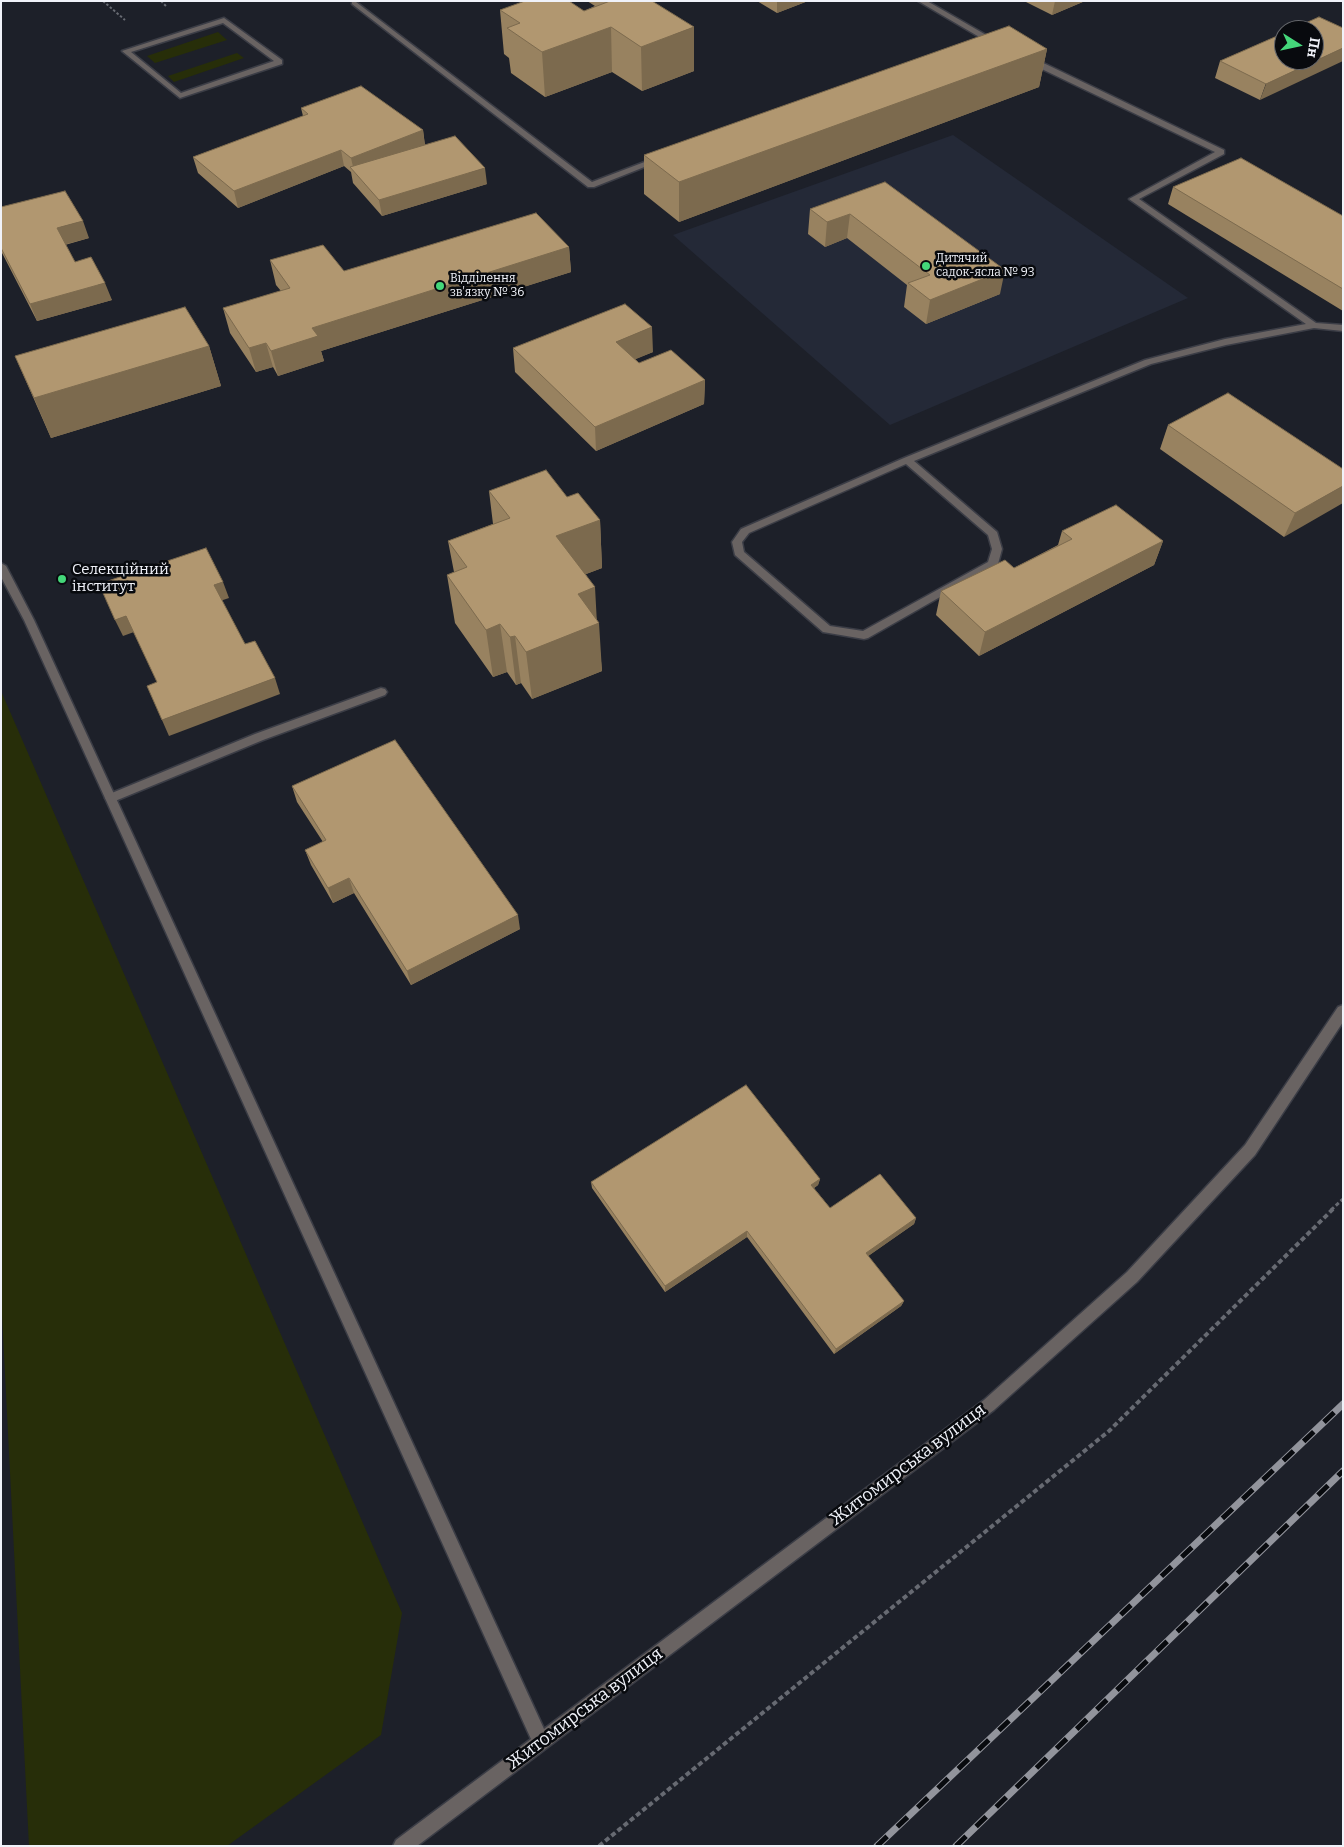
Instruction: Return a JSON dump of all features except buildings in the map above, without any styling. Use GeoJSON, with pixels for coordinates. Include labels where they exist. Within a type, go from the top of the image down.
{"type":"FeatureCollection","features":[{"type":"Feature","properties":{"kind":"street"},"geometry":{"type":"LineString","coordinates":[[921,1],[1008,49]]}},
{"type":"Feature","properties":{"kind":"street"},"geometry":{"type":"LineString","coordinates":[[354,3],[591,185],[665,158]]}},
{"type":"Feature","properties":{"kind":"street"},"geometry":{"type":"LineString","coordinates":[[224,20],[279,62],[180,96],[126,51],[186,32],[224,20]]}},
{"type":"Feature","properties":{"kind":"street"},"geometry":{"type":"LineString","coordinates":[[981,44],[990,40]]}},
{"type":"Feature","properties":{"kind":"street"},"geometry":{"type":"LineString","coordinates":[[1016,53],[1220,152],[1133,199],[1314,325]]}},
{"type":"Feature","properties":{"kind":"street"},"geometry":{"type":"LineString","coordinates":[[907,460],[994,534],[997,549],[993,564],[864,634],[827,629],[739,553],[738,542],[745,531],[907,460],[1148,362],[1225,342],[1314,325],[1343,328]]}},
{"type":"Feature","properties":{"kind":"street"},"geometry":{"type":"LineString","coordinates":[[1,566],[29,620],[111,798],[542,1742]]}},
{"type":"Feature","properties":{"kind":"street"},"geometry":{"type":"LineString","coordinates":[[111,798],[259,738],[381,692]]}},
{"type":"Feature","properties":{"kind":"street","name":"Житомирська вулиця"},"geometry":{"type":"LineString","coordinates":[[402,1846],[989,1405],[1132,1277],[1250,1150],[1343,1011]]}},
{"type":"Feature","properties":{"kind":"path"},"geometry":{"type":"LineString","coordinates":[[599,1846],[1109,1431],[1343,1199]]}},
{"type":"Feature","properties":{"kind":"shaded area","name":"Дитячий садок-ясла № 93"},"geometry":{"type":"Polygon","coordinates":[[[953,135],[1188,298],[890,425],[673,235],[953,135]]]}},
{"type":"Feature","properties":{"kind":"green space"},"geometry":{"type":"Polygon","coordinates":[[[218,32],[227,40],[155,63],[147,56],[218,32]]]}},
{"type":"Feature","properties":{"kind":"green space"},"geometry":{"type":"Polygon","coordinates":[[[237,53],[244,58],[174,82],[168,76],[237,53]]]}},
{"type":"Feature","properties":{"kind":"green space"},"geometry":{"type":"Polygon","coordinates":[[[1,691],[402,1613],[381,1735],[227,1846],[29,1846],[1,1295],[1,691]]]}},
{"type":"Feature","properties":{"kind":"railway"},"geometry":{"type":"LineString","coordinates":[[877,1846],[1343,1404]]}},
{"type":"Feature","properties":{"kind":"railway"},"geometry":{"type":"LineString","coordinates":[[956,1846],[1343,1471]]}},
{"type":"Feature","properties":{"kind":"place","name":"Дитячий садок-ясла № 93"},"geometry":{"type":"Point","coordinates":[926,266]}},
{"type":"Feature","properties":{"kind":"place","name":"Відділення зв'язку № 36"},"geometry":{"type":"Point","coordinates":[440,286]}},
{"type":"Feature","properties":{"kind":"place","name":"Селекційний інститут"},"geometry":{"type":"Point","coordinates":[62,579]}}]}
